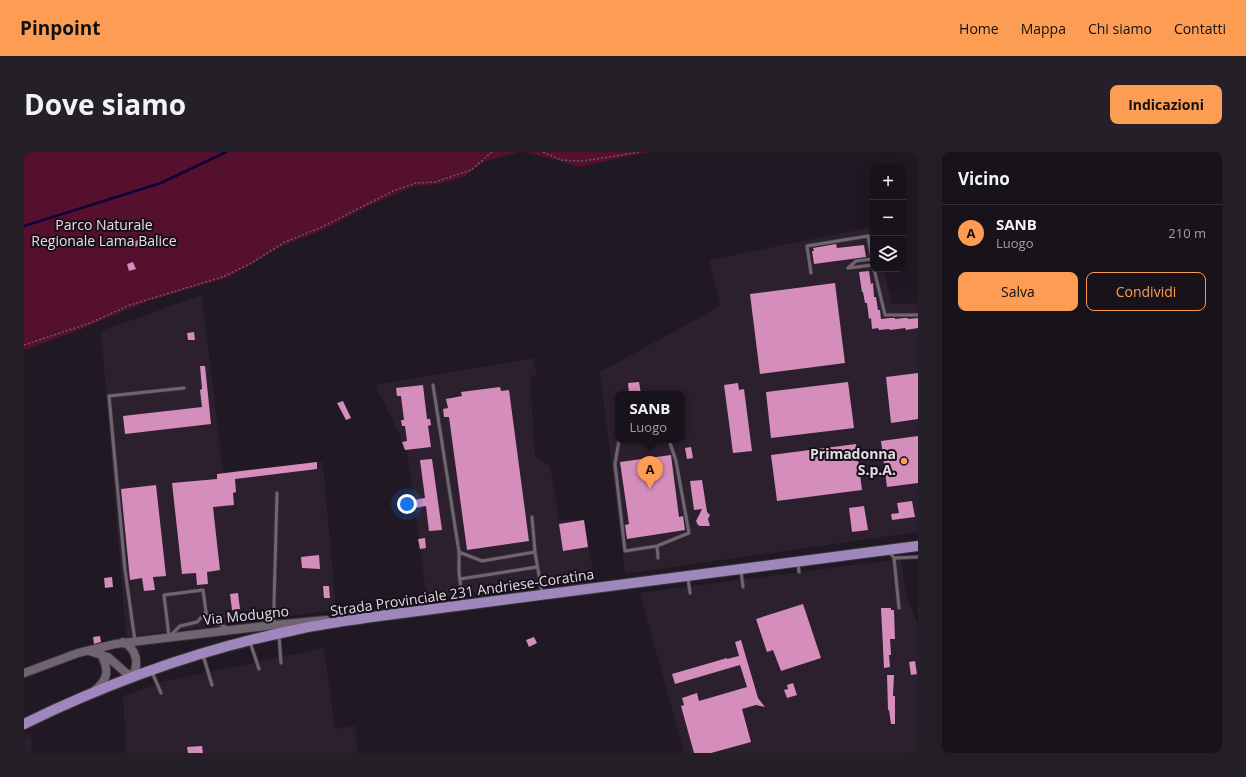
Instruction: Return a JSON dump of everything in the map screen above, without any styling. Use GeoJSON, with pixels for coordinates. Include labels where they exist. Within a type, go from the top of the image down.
{"type":"FeatureCollection","features":[{"type":"Feature","properties":{"kind":"main road","name":"Strada Provinciale 231 Andriese-Coratina"},"geometry":{"type":"LineString","coordinates":[[24,724],[133,676],[203,653],[249,640],[277,629],[314,626],[372,617],[797,562],[891,554],[918,546]]}},
{"type":"Feature","properties":{"kind":"street","name":"Via Modugno"},"geometry":{"type":"LineString","coordinates":[[24,673],[66,657],[102,646],[123,642],[231,630],[277,629]]}},
{"type":"Feature","properties":{"kind":"street"},"geometry":{"type":"LineString","coordinates":[[89,650],[111,659],[133,676],[136,667],[136,657],[131,648],[123,642]]}},
{"type":"Feature","properties":{"kind":"street"},"geometry":{"type":"LineString","coordinates":[[91,694],[100,685],[106,674],[106,668],[101,654]]}},
{"type":"Feature","properties":{"kind":"lane"},"geometry":{"type":"LineString","coordinates":[[812,273],[807,246],[868,236],[870,247]]}},
{"type":"Feature","properties":{"kind":"lane"},"geometry":{"type":"LineString","coordinates":[[870,258],[856,261],[848,268],[870,265]]}},
{"type":"Feature","properties":{"kind":"lane"},"geometry":{"type":"LineString","coordinates":[[875,272],[885,315],[918,315]]}},
{"type":"Feature","properties":{"kind":"lane"},"geometry":{"type":"LineString","coordinates":[[433,385],[459,552],[463,605]]}},
{"type":"Feature","properties":{"kind":"lane"},"geometry":{"type":"LineString","coordinates":[[135,641],[125,570],[109,396],[184,388]]}},
{"type":"Feature","properties":{"kind":"lane"},"geometry":{"type":"LineString","coordinates":[[619,443],[616,464],[625,551],[657,546],[689,533],[676,461],[670,443]]}},
{"type":"Feature","properties":{"kind":"lane"},"geometry":{"type":"LineString","coordinates":[[277,494],[274,604],[281,663]]}},
{"type":"Feature","properties":{"kind":"lane"},"geometry":{"type":"LineString","coordinates":[[532,517],[535,552],[542,595]]}},
{"type":"Feature","properties":{"kind":"lane"},"geometry":{"type":"LineString","coordinates":[[657,546],[658,558]]}},
{"type":"Feature","properties":{"kind":"lane"},"geometry":{"type":"LineString","coordinates":[[459,552],[482,561],[535,552]]}},
{"type":"Feature","properties":{"kind":"lane"},"geometry":{"type":"LineString","coordinates":[[899,608],[891,554],[918,557]]}},
{"type":"Feature","properties":{"kind":"lane"},"geometry":{"type":"LineString","coordinates":[[797,562],[799,572]]}},
{"type":"Feature","properties":{"kind":"lane"},"geometry":{"type":"LineString","coordinates":[[460,579],[537,567]]}},
{"type":"Feature","properties":{"kind":"lane"},"geometry":{"type":"LineString","coordinates":[[740,569],[743,587]]}},
{"type":"Feature","properties":{"kind":"lane"},"geometry":{"type":"LineString","coordinates":[[688,576],[690,593]]}},
{"type":"Feature","properties":{"kind":"lane"},"geometry":{"type":"LineString","coordinates":[[169,637],[164,594],[203,590],[206,612],[214,622],[231,630]]}},
{"type":"Feature","properties":{"kind":"lane"},"geometry":{"type":"LineString","coordinates":[[169,637],[180,626],[197,622],[206,612]]}},
{"type":"Feature","properties":{"kind":"lane"},"geometry":{"type":"LineString","coordinates":[[249,640],[259,669]]}},
{"type":"Feature","properties":{"kind":"lane"},"geometry":{"type":"LineString","coordinates":[[203,653],[212,685]]}},
{"type":"Feature","properties":{"kind":"lane"},"geometry":{"type":"LineString","coordinates":[[151,670],[160,693]]}},
{"type":"Feature","properties":{"kind":"path"},"geometry":{"type":"LineString","coordinates":[[24,345],[90,323],[130,305],[222,277],[250,264],[285,242],[322,227],[393,191],[416,183],[436,182],[471,170],[494,152]]}},
{"type":"Feature","properties":{"kind":"path"},"geometry":{"type":"LineString","coordinates":[[543,152],[560,160],[583,161],[640,152]]}},
{"type":"Feature","properties":{"kind":"shaded area"},"geometry":{"type":"Polygon","coordinates":[[[870,228],[870,272],[884,272],[892,304],[918,303],[918,532],[625,573],[600,372],[720,306],[709,260],[870,228]]]}},
{"type":"Feature","properties":{"kind":"shaded area"},"geometry":{"type":"Polygon","coordinates":[[[202,295],[223,472],[323,462],[336,610],[126,637],[101,331],[202,295]]]}},
{"type":"Feature","properties":{"kind":"shaded area"},"geometry":{"type":"Polygon","coordinates":[[[533,358],[537,375],[530,377],[535,457],[550,466],[559,520],[584,520],[594,577],[427,600],[407,450],[375,385],[533,358]]]}},
{"type":"Feature","properties":{"kind":"shaded area"},"geometry":{"type":"Polygon","coordinates":[[[901,559],[906,597],[918,624],[918,753],[684,753],[640,593],[901,559]]]}},
{"type":"Feature","properties":{"kind":"shaded area"},"geometry":{"type":"Polygon","coordinates":[[[324,648],[335,729],[355,726],[358,753],[126,753],[123,696],[166,681],[324,648]]]}},
{"type":"Feature","properties":{"kind":"shaded area"},"geometry":{"type":"Polygon","coordinates":[[[31,734],[32,753],[24,753],[24,738],[31,734]]]}},
{"type":"Feature","properties":{"kind":"green space","name":"Parco Naturale Regionale Lama Balice"},"geometry":{"type":"Polygon","coordinates":[[[24,152],[519,152],[485,161],[465,176],[440,184],[412,187],[364,208],[325,229],[282,246],[227,278],[148,301],[77,331],[24,350],[24,152]]]}},
{"type":"Feature","properties":{"kind":"green space"},"geometry":{"type":"Polygon","coordinates":[[[524,152],[651,152],[579,167],[524,152]]]}},
{"type":"Feature","properties":{"kind":"building"},"geometry":{"type":"Polygon","coordinates":[[[140,239],[142,244],[135,247],[133,242],[140,239]]]}},
{"type":"Feature","properties":{"kind":"building"},"geometry":{"type":"Polygon","coordinates":[[[836,244],[837,248],[864,245],[866,257],[814,264],[813,248],[836,244]]]}},
{"type":"Feature","properties":{"kind":"building"},"geometry":{"type":"Polygon","coordinates":[[[133,262],[136,269],[129,271],[127,264],[133,262]]]}},
{"type":"Feature","properties":{"kind":"building"},"geometry":{"type":"Polygon","coordinates":[[[869,271],[871,284],[873,283],[874,297],[876,297],[881,319],[918,318],[918,328],[906,330],[905,328],[890,330],[879,330],[878,328],[872,329],[867,303],[865,303],[862,292],[859,272],[869,271]]]}},
{"type":"Feature","properties":{"kind":"building"},"geometry":{"type":"Polygon","coordinates":[[[835,283],[845,363],[760,374],[750,294],[835,283]]]}},
{"type":"Feature","properties":{"kind":"building"},"geometry":{"type":"Polygon","coordinates":[[[194,332],[195,340],[188,340],[187,333],[194,332]]]}},
{"type":"Feature","properties":{"kind":"building"},"geometry":{"type":"Polygon","coordinates":[[[200,366],[205,366],[211,424],[125,434],[123,416],[202,407],[200,366]]]}},
{"type":"Feature","properties":{"kind":"building"},"geometry":{"type":"Polygon","coordinates":[[[918,373],[918,419],[891,423],[886,377],[918,373]]]}},
{"type":"Feature","properties":{"kind":"building"},"geometry":{"type":"Polygon","coordinates":[[[639,382],[640,391],[629,391],[628,383],[639,382]]]}},
{"type":"Feature","properties":{"kind":"building"},"geometry":{"type":"Polygon","coordinates":[[[848,382],[854,428],[771,438],[766,392],[848,382]]]}},
{"type":"Feature","properties":{"kind":"building"},"geometry":{"type":"Polygon","coordinates":[[[738,383],[739,390],[744,389],[752,451],[733,453],[724,385],[738,383]]]}},
{"type":"Feature","properties":{"kind":"building"},"geometry":{"type":"Polygon","coordinates":[[[423,385],[427,419],[430,419],[431,425],[428,426],[431,447],[405,450],[402,442],[407,441],[405,426],[402,426],[401,420],[404,420],[401,396],[397,396],[396,388],[423,385]]]}},
{"type":"Feature","properties":{"kind":"building"},"geometry":{"type":"Polygon","coordinates":[[[500,387],[501,391],[509,390],[529,541],[467,550],[449,417],[444,417],[443,409],[448,408],[446,399],[462,396],[461,392],[500,387]]]}},
{"type":"Feature","properties":{"kind":"building"},"geometry":{"type":"Polygon","coordinates":[[[343,401],[351,418],[346,420],[337,403],[343,401]]]}},
{"type":"Feature","properties":{"kind":"building"},"geometry":{"type":"Polygon","coordinates":[[[918,436],[918,483],[887,487],[881,441],[918,436]]]}},
{"type":"Feature","properties":{"kind":"building"},"geometry":{"type":"Polygon","coordinates":[[[856,444],[862,490],[777,501],[771,455],[856,444]]]}},
{"type":"Feature","properties":{"kind":"building"},"geometry":{"type":"Polygon","coordinates":[[[691,447],[693,458],[687,459],[685,448],[691,447]]]}},
{"type":"Feature","properties":{"kind":"building"},"geometry":{"type":"Polygon","coordinates":[[[671,455],[679,517],[683,516],[685,530],[627,539],[625,525],[629,524],[620,462],[671,455]]]}},
{"type":"Feature","properties":{"kind":"building"},"geometry":{"type":"Polygon","coordinates":[[[432,459],[442,530],[429,531],[426,506],[415,508],[414,500],[425,498],[420,460],[432,459]]]}},
{"type":"Feature","properties":{"kind":"building"},"geometry":{"type":"Polygon","coordinates":[[[317,462],[317,469],[235,479],[236,492],[233,493],[234,505],[213,507],[220,570],[207,572],[208,584],[197,585],[196,573],[182,574],[172,483],[217,479],[217,474],[317,462]]]}},
{"type":"Feature","properties":{"kind":"building"},"geometry":{"type":"Polygon","coordinates":[[[702,480],[707,512],[710,515],[708,519],[710,526],[698,525],[696,521],[702,509],[694,510],[690,481],[702,480]]]}},
{"type":"Feature","properties":{"kind":"building"},"geometry":{"type":"Polygon","coordinates":[[[156,485],[166,576],[153,577],[155,590],[144,591],[142,578],[130,580],[121,489],[156,485]]]}},
{"type":"Feature","properties":{"kind":"building"},"geometry":{"type":"Polygon","coordinates":[[[912,501],[915,517],[892,520],[891,514],[899,513],[897,503],[912,501]]]}},
{"type":"Feature","properties":{"kind":"building"},"geometry":{"type":"Polygon","coordinates":[[[864,506],[868,530],[852,532],[849,508],[864,506]]]}},
{"type":"Feature","properties":{"kind":"building"},"geometry":{"type":"Polygon","coordinates":[[[584,520],[588,547],[563,551],[559,524],[584,520]]]}},
{"type":"Feature","properties":{"kind":"building"},"geometry":{"type":"Polygon","coordinates":[[[425,538],[426,548],[420,549],[418,539],[425,538]]]}},
{"type":"Feature","properties":{"kind":"building"},"geometry":{"type":"Polygon","coordinates":[[[319,555],[320,569],[302,568],[301,557],[319,555]]]}},
{"type":"Feature","properties":{"kind":"building"},"geometry":{"type":"Polygon","coordinates":[[[112,577],[113,587],[105,588],[104,578],[112,577]]]}},
{"type":"Feature","properties":{"kind":"building"},"geometry":{"type":"Polygon","coordinates":[[[323,586],[329,586],[330,598],[324,598],[323,586]]]}},
{"type":"Feature","properties":{"kind":"building"},"geometry":{"type":"Polygon","coordinates":[[[238,593],[240,609],[232,610],[230,594],[238,593]]]}},
{"type":"Feature","properties":{"kind":"building"},"geometry":{"type":"Polygon","coordinates":[[[803,604],[821,658],[781,671],[773,650],[767,652],[756,619],[803,604]]]}},
{"type":"Feature","properties":{"kind":"building"},"geometry":{"type":"Polygon","coordinates":[[[881,608],[891,608],[891,610],[894,610],[895,639],[890,639],[890,667],[884,668],[881,608]]]}},
{"type":"Feature","properties":{"kind":"building"},"geometry":{"type":"Polygon","coordinates":[[[100,636],[101,642],[94,644],[93,637],[100,636]]]}},
{"type":"Feature","properties":{"kind":"building"},"geometry":{"type":"Polygon","coordinates":[[[534,637],[537,643],[529,647],[526,640],[534,637]]]}},
{"type":"Feature","properties":{"kind":"building"},"geometry":{"type":"Polygon","coordinates":[[[741,640],[758,698],[765,707],[756,705],[742,709],[751,742],[711,753],[694,753],[681,706],[684,705],[682,698],[697,693],[699,701],[747,687],[740,665],[675,684],[672,674],[739,656],[735,642],[741,640]]]}},
{"type":"Feature","properties":{"kind":"building"},"geometry":{"type":"Polygon","coordinates":[[[915,661],[917,674],[911,675],[909,662],[915,661]]]}},
{"type":"Feature","properties":{"kind":"building"},"geometry":{"type":"Polygon","coordinates":[[[887,675],[894,675],[893,696],[895,696],[895,724],[891,724],[888,710],[887,675]]]}},
{"type":"Feature","properties":{"kind":"building"},"geometry":{"type":"Polygon","coordinates":[[[793,683],[797,695],[787,698],[784,690],[788,689],[787,685],[793,683]]]}},
{"type":"Feature","properties":{"kind":"building"},"geometry":{"type":"Polygon","coordinates":[[[202,746],[203,753],[188,753],[187,747],[202,746]]]}},
{"type":"Feature","properties":{"kind":"waterway"},"geometry":{"type":"LineString","coordinates":[[24,226],[161,183],[226,152]]}},
{"type":"Feature","properties":{"kind":"place","name":"Primadonna S.p.A."},"geometry":{"type":"Point","coordinates":[904,461]}},
{"type":"Feature","properties":{"kind":"place","name":"SANB"},"geometry":{"type":"Point","coordinates":[650,489]}}]}
